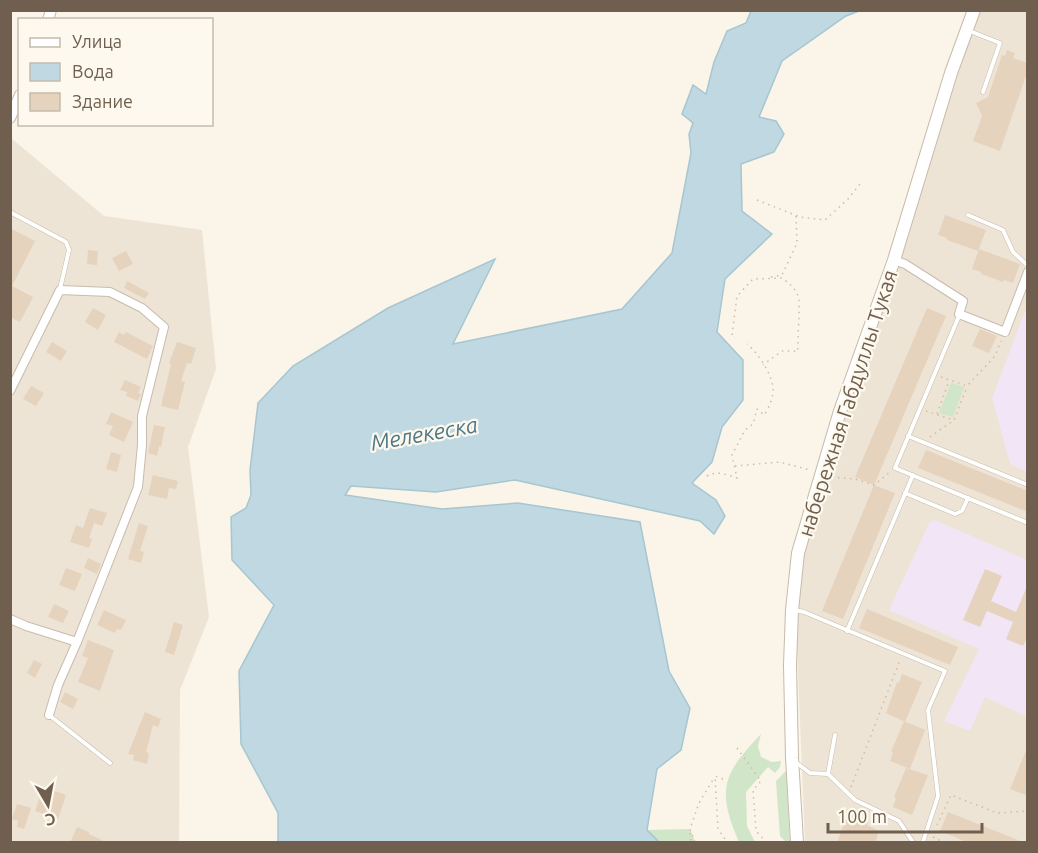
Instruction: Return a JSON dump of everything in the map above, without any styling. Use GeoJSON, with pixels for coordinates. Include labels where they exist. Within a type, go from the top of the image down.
{"type":"FeatureCollection","features":[{"type":"Feature","properties":{"kind":"main road","name":"набережная Габдуллы Тукая"},"geometry":{"type":"LineString","coordinates":[[797,843],[790,664],[792,609],[798,554],[820,472],[894,260],[951,73],[974,10]]}},
{"type":"Feature","properties":{"kind":"street"},"geometry":{"type":"LineString","coordinates":[[10,118],[18,100]]}},
{"type":"Feature","properties":{"kind":"street"},"geometry":{"type":"LineString","coordinates":[[894,260],[905,264],[963,301],[959,314],[1005,332],[1028,272]]}},
{"type":"Feature","properties":{"kind":"street"},"geometry":{"type":"LineString","coordinates":[[10,391],[60,290],[110,292],[142,308],[164,327],[142,416],[138,488],[58,685],[49,715]]}},
{"type":"Feature","properties":{"kind":"street"},"geometry":{"type":"LineString","coordinates":[[10,619],[77,642]]}},
{"type":"Feature","properties":{"kind":"lane"},"geometry":{"type":"LineString","coordinates":[[967,30],[1000,43],[983,92]]}},
{"type":"Feature","properties":{"kind":"lane"},"geometry":{"type":"LineString","coordinates":[[10,212],[66,242],[69,250],[60,290]]}},
{"type":"Feature","properties":{"kind":"lane"},"geometry":{"type":"LineString","coordinates":[[968,215],[1003,230],[1013,252],[1028,266]]}},
{"type":"Feature","properties":{"kind":"lane"},"geometry":{"type":"LineString","coordinates":[[959,314],[895,468],[1028,523]]}},
{"type":"Feature","properties":{"kind":"lane"},"geometry":{"type":"LineString","coordinates":[[908,436],[1028,485]]}},
{"type":"Feature","properties":{"kind":"lane"},"geometry":{"type":"LineString","coordinates":[[847,631],[913,475]]}},
{"type":"Feature","properties":{"kind":"lane"},"geometry":{"type":"LineString","coordinates":[[905,494],[955,513],[962,511],[968,498]]}},
{"type":"Feature","properties":{"kind":"lane"},"geometry":{"type":"LineString","coordinates":[[792,609],[945,671],[928,710],[938,796],[923,843]]}},
{"type":"Feature","properties":{"kind":"lane"},"geometry":{"type":"LineString","coordinates":[[49,715],[110,763]]}},
{"type":"Feature","properties":{"kind":"lane"},"geometry":{"type":"LineString","coordinates":[[828,774],[835,735]]}},
{"type":"Feature","properties":{"kind":"lane"},"geometry":{"type":"LineString","coordinates":[[792,758],[810,773],[828,774],[855,800],[899,821],[913,843]]}},
{"type":"Feature","properties":{"kind":"path"},"geometry":{"type":"LineString","coordinates":[[758,200],[796,215],[825,220],[848,199],[860,184]]}},
{"type":"Feature","properties":{"kind":"path"},"geometry":{"type":"LineString","coordinates":[[768,278],[782,275],[797,243],[796,215]]}},
{"type":"Feature","properties":{"kind":"path"},"geometry":{"type":"LineString","coordinates":[[732,335],[737,296],[753,279],[782,278],[794,288],[800,298],[798,351],[782,351],[763,365]]}},
{"type":"Feature","properties":{"kind":"path"},"geometry":{"type":"LineString","coordinates":[[922,442],[954,420],[967,386],[995,356],[1005,332]]}},
{"type":"Feature","properties":{"kind":"path"},"geometry":{"type":"LineString","coordinates":[[707,476],[721,473],[737,478],[732,455],[745,430],[753,424],[757,409],[764,415],[774,390],[768,373],[747,344]]}},
{"type":"Feature","properties":{"kind":"path"},"geometry":{"type":"LineString","coordinates":[[934,374],[967,386]]}},
{"type":"Feature","properties":{"kind":"path"},"geometry":{"type":"LineString","coordinates":[[937,414],[949,380]]}},
{"type":"Feature","properties":{"kind":"path"},"geometry":{"type":"LineString","coordinates":[[920,408],[954,420]]}},
{"type":"Feature","properties":{"kind":"path"},"geometry":{"type":"LineString","coordinates":[[849,794],[902,654]]}},
{"type":"Feature","properties":{"kind":"path"},"geometry":{"type":"LineString","coordinates":[[737,748],[761,782],[753,790],[756,831],[766,843]]}},
{"type":"Feature","properties":{"kind":"path"},"geometry":{"type":"LineString","coordinates":[[715,776],[723,779]]}},
{"type":"Feature","properties":{"kind":"path"},"geometry":{"type":"LineString","coordinates":[[691,843],[690,829],[699,803],[715,776]]}},
{"type":"Feature","properties":{"kind":"path"},"geometry":{"type":"LineString","coordinates":[[715,776],[718,829],[727,843]]}},
{"type":"Feature","properties":{"kind":"path"},"geometry":{"type":"LineString","coordinates":[[937,826],[951,795],[997,813],[1028,811]]}},
{"type":"Feature","properties":{"kind":"path"},"geometry":{"type":"LineString","coordinates":[[690,829],[695,843]]}},
{"type":"Feature","properties":{"kind":"path"},"geometry":{"type":"LineString","coordinates":[[929,843],[932,837],[943,843]]}},
{"type":"Feature","properties":{"kind":"shaded area"},"geometry":{"type":"Polygon","coordinates":[[[980,11],[1027,11],[1027,842],[805,842],[796,624],[803,558],[845,412],[896,269],[980,11]]]}},
{"type":"Feature","properties":{"kind":"shaded area"},"geometry":{"type":"Polygon","coordinates":[[[11,138],[104,216],[202,230],[216,369],[188,447],[209,617],[180,690],[179,842],[11,842],[11,138]]]}},
{"type":"Feature","properties":{"kind":"shaded area"},"geometry":{"type":"Polygon","coordinates":[[[1027,306],[1027,472],[1010,464],[992,398],[1027,306]]]}},
{"type":"Feature","properties":{"kind":"shaded area"},"geometry":{"type":"Polygon","coordinates":[[[935,520],[1027,560],[1027,717],[985,697],[970,731],[944,721],[979,649],[889,610],[930,521],[935,520]]]}},
{"type":"Feature","properties":{"kind":"green space"},"geometry":{"type":"Polygon","coordinates":[[[951,383],[964,387],[953,417],[939,413],[951,383]]]}},
{"type":"Feature","properties":{"kind":"green space"},"geometry":{"type":"Polygon","coordinates":[[[761,734],[758,746],[761,757],[772,762],[781,761],[780,767],[775,773],[768,767],[746,792],[747,826],[755,842],[739,842],[727,808],[727,783],[738,760],[761,734]]]}},
{"type":"Feature","properties":{"kind":"green space"},"geometry":{"type":"Polygon","coordinates":[[[786,771],[790,842],[786,842],[780,836],[776,781],[786,771]]]}},
{"type":"Feature","properties":{"kind":"green space"},"geometry":{"type":"Polygon","coordinates":[[[690,829],[695,842],[659,842],[647,830],[690,829]]]}},
{"type":"Feature","properties":{"kind":"water","name":"Мелекеска"},"geometry":{"type":"Polygon","coordinates":[[[751,11],[859,11],[846,16],[782,61],[759,117],[776,121],[784,134],[774,152],[741,164],[742,211],[772,234],[725,279],[717,332],[743,360],[743,400],[722,427],[712,462],[692,483],[716,500],[725,516],[714,534],[700,521],[515,480],[436,492],[351,486],[345,495],[442,509],[518,503],[640,522],[669,671],[690,708],[681,750],[657,769],[647,830],[659,842],[278,842],[278,813],[241,744],[239,671],[274,605],[232,560],[231,517],[246,508],[251,495],[250,470],[258,403],[293,366],[388,308],[495,259],[453,344],[622,309],[672,253],[691,153],[689,134],[693,123],[682,114],[693,85],[706,94],[714,62],[727,31],[746,23],[751,11]]]}},
{"type":"Feature","properties":{"kind":"building"},"geometry":{"type":"Polygon","coordinates":[[[1007,50],[1015,53],[1013,58],[1028,63],[1028,70],[1000,151],[973,141],[982,116],[976,103],[988,97],[1002,55],[1005,56],[1007,50]]]}},
{"type":"Feature","properties":{"kind":"building"},"geometry":{"type":"Polygon","coordinates":[[[945,215],[986,230],[978,251],[938,235],[945,215]]]}},
{"type":"Feature","properties":{"kind":"building"},"geometry":{"type":"Polygon","coordinates":[[[10,228],[35,241],[12,286],[33,297],[20,322],[10,317],[10,228]]]}},
{"type":"Feature","properties":{"kind":"building"},"geometry":{"type":"Polygon","coordinates":[[[979,249],[1020,264],[1013,283],[1004,280],[1003,282],[972,269],[979,249]]]}},
{"type":"Feature","properties":{"kind":"building"},"geometry":{"type":"Polygon","coordinates":[[[88,250],[98,251],[97,265],[87,264],[88,250]]]}},
{"type":"Feature","properties":{"kind":"building"},"geometry":{"type":"Polygon","coordinates":[[[126,251],[133,264],[119,271],[112,258],[126,251]]]}},
{"type":"Feature","properties":{"kind":"building"},"geometry":{"type":"Polygon","coordinates":[[[127,281],[149,293],[145,299],[124,288],[127,281]]]}},
{"type":"Feature","properties":{"kind":"building"},"geometry":{"type":"Polygon","coordinates":[[[93,308],[106,315],[98,330],[85,322],[93,308]]]}},
{"type":"Feature","properties":{"kind":"building"},"geometry":{"type":"Polygon","coordinates":[[[927,308],[946,316],[874,485],[855,477],[927,308]]]}},
{"type":"Feature","properties":{"kind":"building"},"geometry":{"type":"Polygon","coordinates":[[[980,329],[997,336],[989,353],[972,346],[980,329]]]}},
{"type":"Feature","properties":{"kind":"building"},"geometry":{"type":"Polygon","coordinates":[[[119,332],[124,335],[126,332],[153,346],[147,359],[114,342],[119,332]]]}},
{"type":"Feature","properties":{"kind":"building"},"geometry":{"type":"Polygon","coordinates":[[[52,342],[67,351],[61,361],[46,352],[52,342]]]}},
{"type":"Feature","properties":{"kind":"building"},"geometry":{"type":"Polygon","coordinates":[[[177,342],[196,348],[191,364],[187,363],[181,381],[185,382],[178,410],[161,406],[171,364],[169,363],[177,342]]]}},
{"type":"Feature","properties":{"kind":"building"},"geometry":{"type":"Polygon","coordinates":[[[125,380],[141,387],[138,401],[126,396],[127,392],[120,390],[125,380]]]}},
{"type":"Feature","properties":{"kind":"building"},"geometry":{"type":"Polygon","coordinates":[[[31,386],[44,393],[36,406],[23,399],[31,386]]]}},
{"type":"Feature","properties":{"kind":"building"},"geometry":{"type":"Polygon","coordinates":[[[111,412],[133,422],[124,442],[109,435],[113,426],[106,424],[111,412]]]}},
{"type":"Feature","properties":{"kind":"building"},"geometry":{"type":"Polygon","coordinates":[[[154,425],[165,427],[157,456],[148,453],[154,425]]]}},
{"type":"Feature","properties":{"kind":"building"},"geometry":{"type":"Polygon","coordinates":[[[926,450],[1028,491],[1028,512],[918,468],[926,450]]]}},
{"type":"Feature","properties":{"kind":"building"},"geometry":{"type":"Polygon","coordinates":[[[111,452],[121,455],[117,472],[106,469],[111,452]]]}},
{"type":"Feature","properties":{"kind":"building"},"geometry":{"type":"Polygon","coordinates":[[[153,475],[178,481],[176,489],[169,488],[167,499],[148,495],[153,475]]]}},
{"type":"Feature","properties":{"kind":"building"},"geometry":{"type":"Polygon","coordinates":[[[874,485],[895,493],[843,619],[822,611],[874,485]]]}},
{"type":"Feature","properties":{"kind":"building"},"geometry":{"type":"Polygon","coordinates":[[[90,508],[107,513],[102,526],[94,523],[89,538],[92,539],[89,548],[70,542],[76,525],[83,528],[90,508]]]}},
{"type":"Feature","properties":{"kind":"building"},"geometry":{"type":"Polygon","coordinates":[[[139,523],[148,526],[140,551],[144,552],[141,563],[128,559],[139,523]]]}},
{"type":"Feature","properties":{"kind":"building"},"geometry":{"type":"Polygon","coordinates":[[[88,558],[101,564],[97,574],[84,568],[88,558]]]}},
{"type":"Feature","properties":{"kind":"building"},"geometry":{"type":"Polygon","coordinates":[[[66,568],[82,574],[75,591],[59,585],[66,568]]]}},
{"type":"Feature","properties":{"kind":"building"},"geometry":{"type":"Polygon","coordinates":[[[985,569],[1002,576],[991,601],[1016,612],[1028,584],[1028,636],[1023,646],[1006,639],[1013,622],[987,611],[980,627],[963,620],[985,569]]]}},
{"type":"Feature","properties":{"kind":"building"},"geometry":{"type":"Polygon","coordinates":[[[54,604],[69,611],[63,623],[48,617],[54,604]]]}},
{"type":"Feature","properties":{"kind":"building"},"geometry":{"type":"Polygon","coordinates":[[[867,609],[958,647],[950,665],[859,628],[867,609]]]}},
{"type":"Feature","properties":{"kind":"building"},"geometry":{"type":"Polygon","coordinates":[[[104,610],[126,620],[121,630],[117,629],[115,633],[97,625],[104,610]]]}},
{"type":"Feature","properties":{"kind":"building"},"geometry":{"type":"Polygon","coordinates":[[[174,622],[183,625],[174,655],[165,652],[174,622]]]}},
{"type":"Feature","properties":{"kind":"building"},"geometry":{"type":"Polygon","coordinates":[[[88,640],[114,650],[100,691],[78,682],[88,658],[82,656],[88,640]]]}},
{"type":"Feature","properties":{"kind":"building"},"geometry":{"type":"Polygon","coordinates":[[[34,660],[42,664],[35,678],[27,673],[34,660]]]}},
{"type":"Feature","properties":{"kind":"building"},"geometry":{"type":"Polygon","coordinates":[[[902,674],[922,682],[905,722],[886,713],[902,674]]]}},
{"type":"Feature","properties":{"kind":"building"},"geometry":{"type":"Polygon","coordinates":[[[65,692],[78,699],[73,709],[60,702],[65,692]]]}},
{"type":"Feature","properties":{"kind":"building"},"geometry":{"type":"Polygon","coordinates":[[[145,712],[161,719],[158,727],[153,725],[146,752],[149,753],[147,764],[133,760],[134,755],[128,754],[145,712]]]}},
{"type":"Feature","properties":{"kind":"building"},"geometry":{"type":"Polygon","coordinates":[[[904,721],[925,730],[910,769],[890,761],[893,753],[891,752],[904,721]]]}},
{"type":"Feature","properties":{"kind":"building"},"geometry":{"type":"Polygon","coordinates":[[[1028,748],[1028,796],[1010,789],[1028,748]]]}},
{"type":"Feature","properties":{"kind":"building"},"geometry":{"type":"Polygon","coordinates":[[[906,768],[928,775],[912,815],[893,807],[896,798],[894,797],[906,768]]]}},
{"type":"Feature","properties":{"kind":"building"},"geometry":{"type":"Polygon","coordinates":[[[50,789],[66,795],[58,819],[35,811],[41,793],[48,795],[50,789]]]}},
{"type":"Feature","properties":{"kind":"building"},"geometry":{"type":"Polygon","coordinates":[[[17,804],[31,808],[24,829],[17,827],[18,821],[12,819],[17,804]]]}},
{"type":"Feature","properties":{"kind":"building"},"geometry":{"type":"Polygon","coordinates":[[[948,812],[1023,843],[968,843],[940,831],[948,812]]]}},
{"type":"Feature","properties":{"kind":"building"},"geometry":{"type":"Polygon","coordinates":[[[848,813],[868,822],[867,825],[879,831],[875,843],[837,843],[848,813]]]}},
{"type":"Feature","properties":{"kind":"building"},"geometry":{"type":"Polygon","coordinates":[[[77,827],[89,832],[108,843],[70,843],[77,827]]]}}]}
